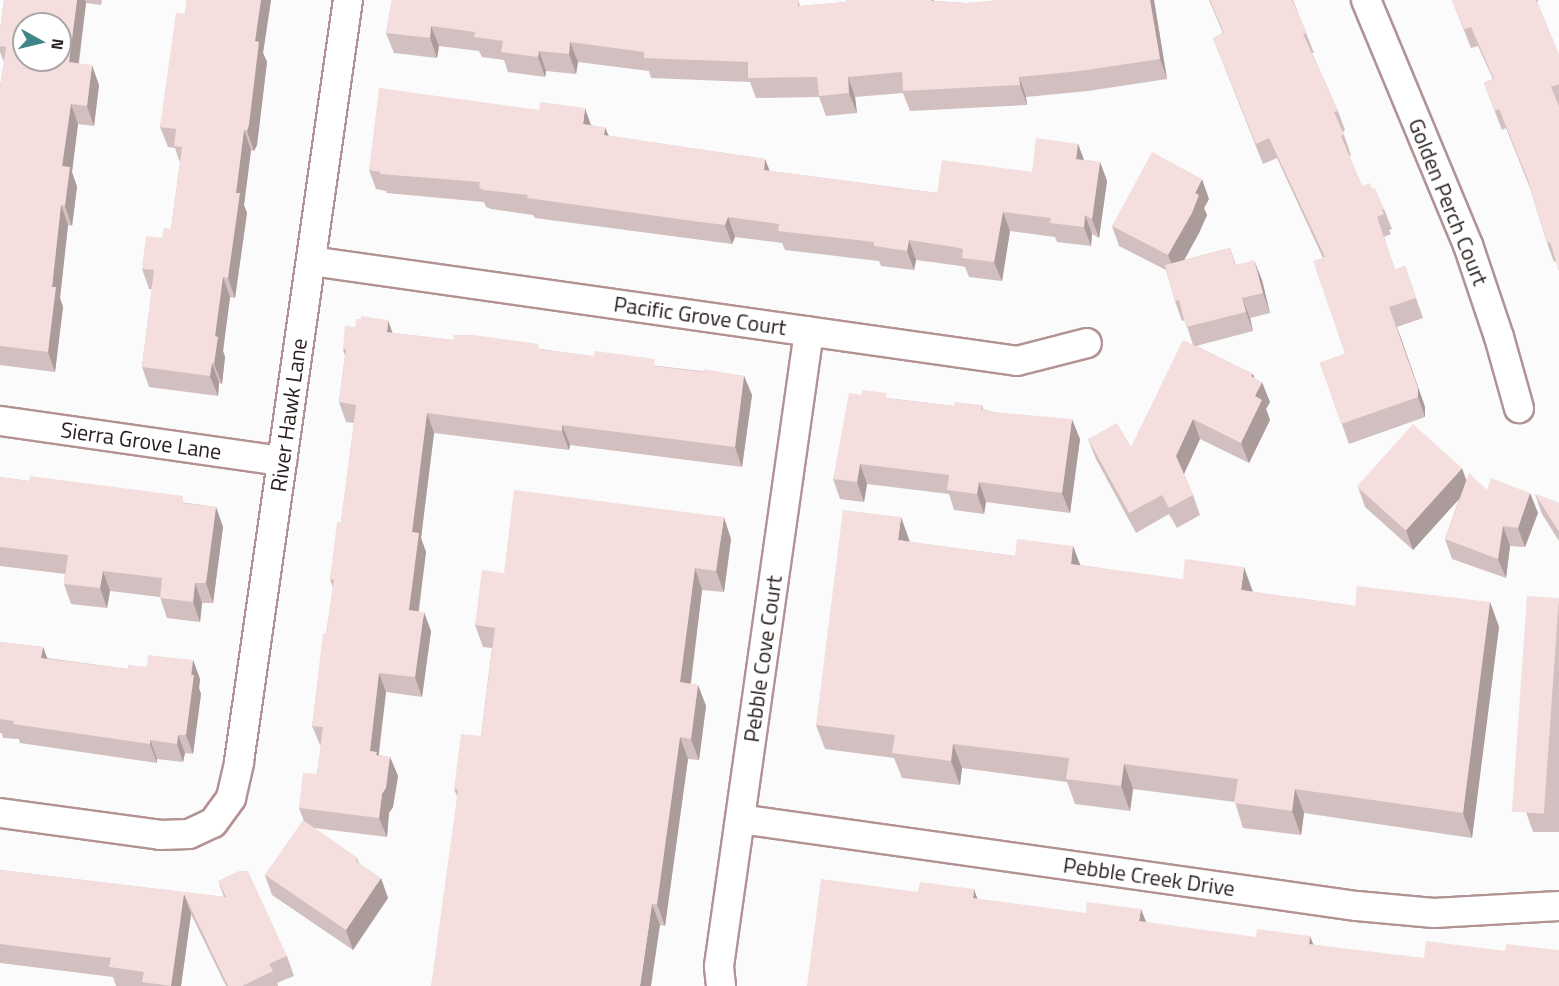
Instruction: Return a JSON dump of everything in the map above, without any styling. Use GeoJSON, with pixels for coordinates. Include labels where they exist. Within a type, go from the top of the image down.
{"type":"FeatureCollection","features":[{"type":"Feature","properties":{"kind":"street","name":"River Hawk Lane"},"geometry":{"type":"LineString","coordinates":[[0,813],[160,835],[189,834],[213,824],[231,798],[239,762],[348,0]]}},
{"type":"Feature","properties":{"kind":"street","name":"Golden Perch Court"},"geometry":{"type":"LineString","coordinates":[[1366,0],[1468,245],[1499,337],[1519,408]]}},
{"type":"Feature","properties":{"kind":"street","name":"Pacific Grove Court"},"geometry":{"type":"LineString","coordinates":[[311,261],[1017,361],[1087,343]]}},
{"type":"Feature","properties":{"kind":"street","name":"Pebble Cove Court"},"geometry":{"type":"LineString","coordinates":[[721,986],[719,966],[809,331]]}},
{"type":"Feature","properties":{"kind":"street","name":"Sierra Grove Lane"},"geometry":{"type":"LineString","coordinates":[[0,421],[282,461]]}},
{"type":"Feature","properties":{"kind":"street","name":"Pebble Creek Drive"},"geometry":{"type":"LineString","coordinates":[[740,819],[1357,906],[1434,913],[1559,906]]}},
{"type":"Feature","properties":{"kind":"building"},"geometry":{"type":"Polygon","coordinates":[[[4,0],[77,0],[72,39],[72,12],[12,12],[12,72],[72,72],[72,62],[92,65],[87,106],[71,104],[62,166],[70,167],[65,206],[61,205],[52,287],[56,287],[48,352],[0,346],[0,87],[6,47],[0,46],[4,0]]]}},
{"type":"Feature","properties":{"kind":"building"},"geometry":{"type":"Polygon","coordinates":[[[187,0],[261,0],[255,41],[259,42],[249,125],[247,131],[244,130],[236,193],[240,193],[228,278],[223,277],[215,336],[218,337],[210,376],[142,367],[154,270],[142,269],[146,236],[162,238],[164,228],[171,229],[182,147],[174,146],[176,129],[160,127],[176,13],[185,14],[187,0]]]}},
{"type":"Feature","properties":{"kind":"building"},"geometry":{"type":"Polygon","coordinates":[[[392,0],[798,0],[798,6],[846,2],[846,0],[931,0],[966,3],[997,0],[1150,0],[1160,59],[1019,77],[1020,85],[903,91],[902,72],[848,77],[849,93],[819,96],[817,77],[748,78],[748,62],[644,58],[644,52],[570,42],[569,54],[539,51],[538,57],[501,52],[503,41],[474,37],[475,32],[431,26],[430,38],[386,33],[392,0]]]}},
{"type":"Feature","properties":{"kind":"building"},"geometry":{"type":"Polygon","coordinates":[[[1210,0],[1292,0],[1307,33],[1303,34],[1338,111],[1334,112],[1344,135],[1341,136],[1362,186],[1370,183],[1372,189],[1375,188],[1384,209],[1382,210],[1384,214],[1377,217],[1395,270],[1405,266],[1416,298],[1389,307],[1418,388],[1418,397],[1341,424],[1320,363],[1345,354],[1313,261],[1325,257],[1269,138],[1256,144],[1213,38],[1224,33],[1210,0]]]}},
{"type":"Feature","properties":{"kind":"building"},"geometry":{"type":"Polygon","coordinates":[[[1452,0],[1536,0],[1559,55],[1559,84],[1551,87],[1559,106],[1559,271],[1550,242],[1547,243],[1528,180],[1499,109],[1495,111],[1484,83],[1494,79],[1471,27],[1464,29],[1452,0]]]}},
{"type":"Feature","properties":{"kind":"building"},"geometry":{"type":"Polygon","coordinates":[[[379,88],[539,110],[540,102],[585,108],[583,124],[605,127],[604,135],[765,159],[764,170],[937,193],[942,160],[1032,172],[1036,138],[1078,144],[1076,159],[1100,162],[1092,219],[1085,215],[1084,227],[1050,223],[1051,218],[1003,212],[994,262],[962,258],[963,249],[909,240],[907,251],[874,246],[874,242],[778,231],[779,224],[728,217],[725,225],[700,222],[527,198],[528,195],[484,190],[479,188],[480,182],[380,174],[380,172],[369,170],[379,88]]]}},
{"type":"Feature","properties":{"kind":"building"},"geometry":{"type":"Polygon","coordinates":[[[1152,152],[1202,179],[1195,193],[1199,195],[1192,213],[1168,255],[1112,226],[1152,152]]]}},
{"type":"Feature","properties":{"kind":"building"},"geometry":{"type":"Polygon","coordinates":[[[1230,248],[1235,265],[1254,260],[1263,293],[1242,298],[1246,312],[1186,327],[1179,300],[1175,301],[1165,265],[1230,248]]]}},
{"type":"Feature","properties":{"kind":"building"},"geometry":{"type":"Polygon","coordinates":[[[361,316],[388,320],[387,332],[453,340],[454,335],[473,335],[539,344],[538,349],[594,356],[595,351],[655,359],[654,366],[703,372],[704,369],[744,376],[735,447],[562,425],[562,431],[427,413],[412,532],[419,533],[409,610],[424,612],[415,677],[379,673],[370,751],[377,752],[376,755],[390,757],[379,818],[299,808],[303,773],[317,774],[323,727],[312,726],[323,633],[326,634],[334,580],[330,579],[337,522],[341,522],[356,405],[339,402],[346,349],[343,349],[345,326],[355,327],[356,319],[361,319],[361,316]]]}},
{"type":"Feature","properties":{"kind":"building"},"geometry":{"type":"Polygon","coordinates":[[[1183,340],[1253,374],[1251,376],[1262,382],[1255,396],[1262,400],[1241,443],[1193,419],[1176,456],[1193,495],[1169,508],[1162,495],[1129,513],[1088,439],[1117,423],[1131,447],[1183,340]]]}},
{"type":"Feature","properties":{"kind":"building"},"geometry":{"type":"Polygon","coordinates":[[[862,390],[887,393],[886,398],[954,406],[955,402],[982,405],[981,409],[993,412],[1072,419],[1062,493],[979,482],[977,494],[947,490],[949,475],[860,464],[857,482],[833,479],[849,393],[862,395],[862,390]]]}},
{"type":"Feature","properties":{"kind":"building"},"geometry":{"type":"Polygon","coordinates":[[[1413,424],[1462,468],[1406,531],[1357,486],[1413,424]]]}},
{"type":"Feature","properties":{"kind":"building"},"geometry":{"type":"Polygon","coordinates":[[[1469,473],[1487,490],[1491,478],[1530,493],[1518,528],[1503,526],[1498,559],[1445,539],[1469,473]]]}},
{"type":"Feature","properties":{"kind":"building"},"geometry":{"type":"Polygon","coordinates":[[[30,476],[183,496],[183,503],[216,507],[206,583],[195,583],[193,602],[160,598],[162,578],[103,571],[100,588],[64,584],[68,555],[0,547],[0,477],[29,481],[30,476]]]}},
{"type":"Feature","properties":{"kind":"building"},"geometry":{"type":"Polygon","coordinates":[[[514,490],[724,517],[716,571],[695,568],[680,682],[698,685],[691,739],[680,737],[657,904],[652,904],[640,986],[431,986],[458,790],[454,789],[461,734],[481,736],[495,628],[475,625],[482,570],[504,573],[514,490]]]}},
{"type":"Feature","properties":{"kind":"building"},"geometry":{"type":"Polygon","coordinates":[[[1535,494],[1559,503],[1559,532],[1535,494]]]}},
{"type":"Feature","properties":{"kind":"building"},"geometry":{"type":"Polygon","coordinates":[[[843,510],[901,517],[898,540],[1015,556],[1017,539],[1073,546],[1071,564],[1183,579],[1185,559],[1244,567],[1241,590],[1355,606],[1357,586],[1490,602],[1463,813],[1295,789],[1292,811],[1234,803],[1238,779],[1124,764],[1121,786],[1066,779],[1069,758],[953,744],[951,761],[892,753],[895,735],[816,725],[843,510]]]}},
{"type":"Feature","properties":{"kind":"building"},"geometry":{"type":"Polygon","coordinates":[[[1527,596],[1559,598],[1544,814],[1512,811],[1527,596]]]}},
{"type":"Feature","properties":{"kind":"building"},"geometry":{"type":"Polygon","coordinates":[[[0,642],[43,647],[41,658],[128,669],[128,665],[147,667],[148,655],[193,660],[191,675],[194,675],[186,735],[178,735],[177,744],[150,740],[150,744],[13,724],[14,721],[0,719],[0,642]]]}},
{"type":"Feature","properties":{"kind":"building"},"geometry":{"type":"Polygon","coordinates":[[[303,820],[381,878],[346,930],[265,875],[303,820]]]}},
{"type":"Feature","properties":{"kind":"building"},"geometry":{"type":"Polygon","coordinates":[[[0,870],[226,897],[218,881],[239,871],[248,871],[287,956],[269,964],[273,971],[242,986],[228,986],[184,894],[171,986],[142,982],[144,972],[109,967],[111,958],[0,944],[0,870]]]}},
{"type":"Feature","properties":{"kind":"building"},"geometry":{"type":"Polygon","coordinates":[[[821,879],[918,892],[920,882],[974,889],[973,898],[1086,913],[1087,902],[1141,909],[1139,921],[1256,937],[1257,929],[1310,936],[1309,944],[1424,958],[1426,941],[1505,951],[1506,944],[1559,950],[1559,986],[807,986],[821,879]]]}}]}
